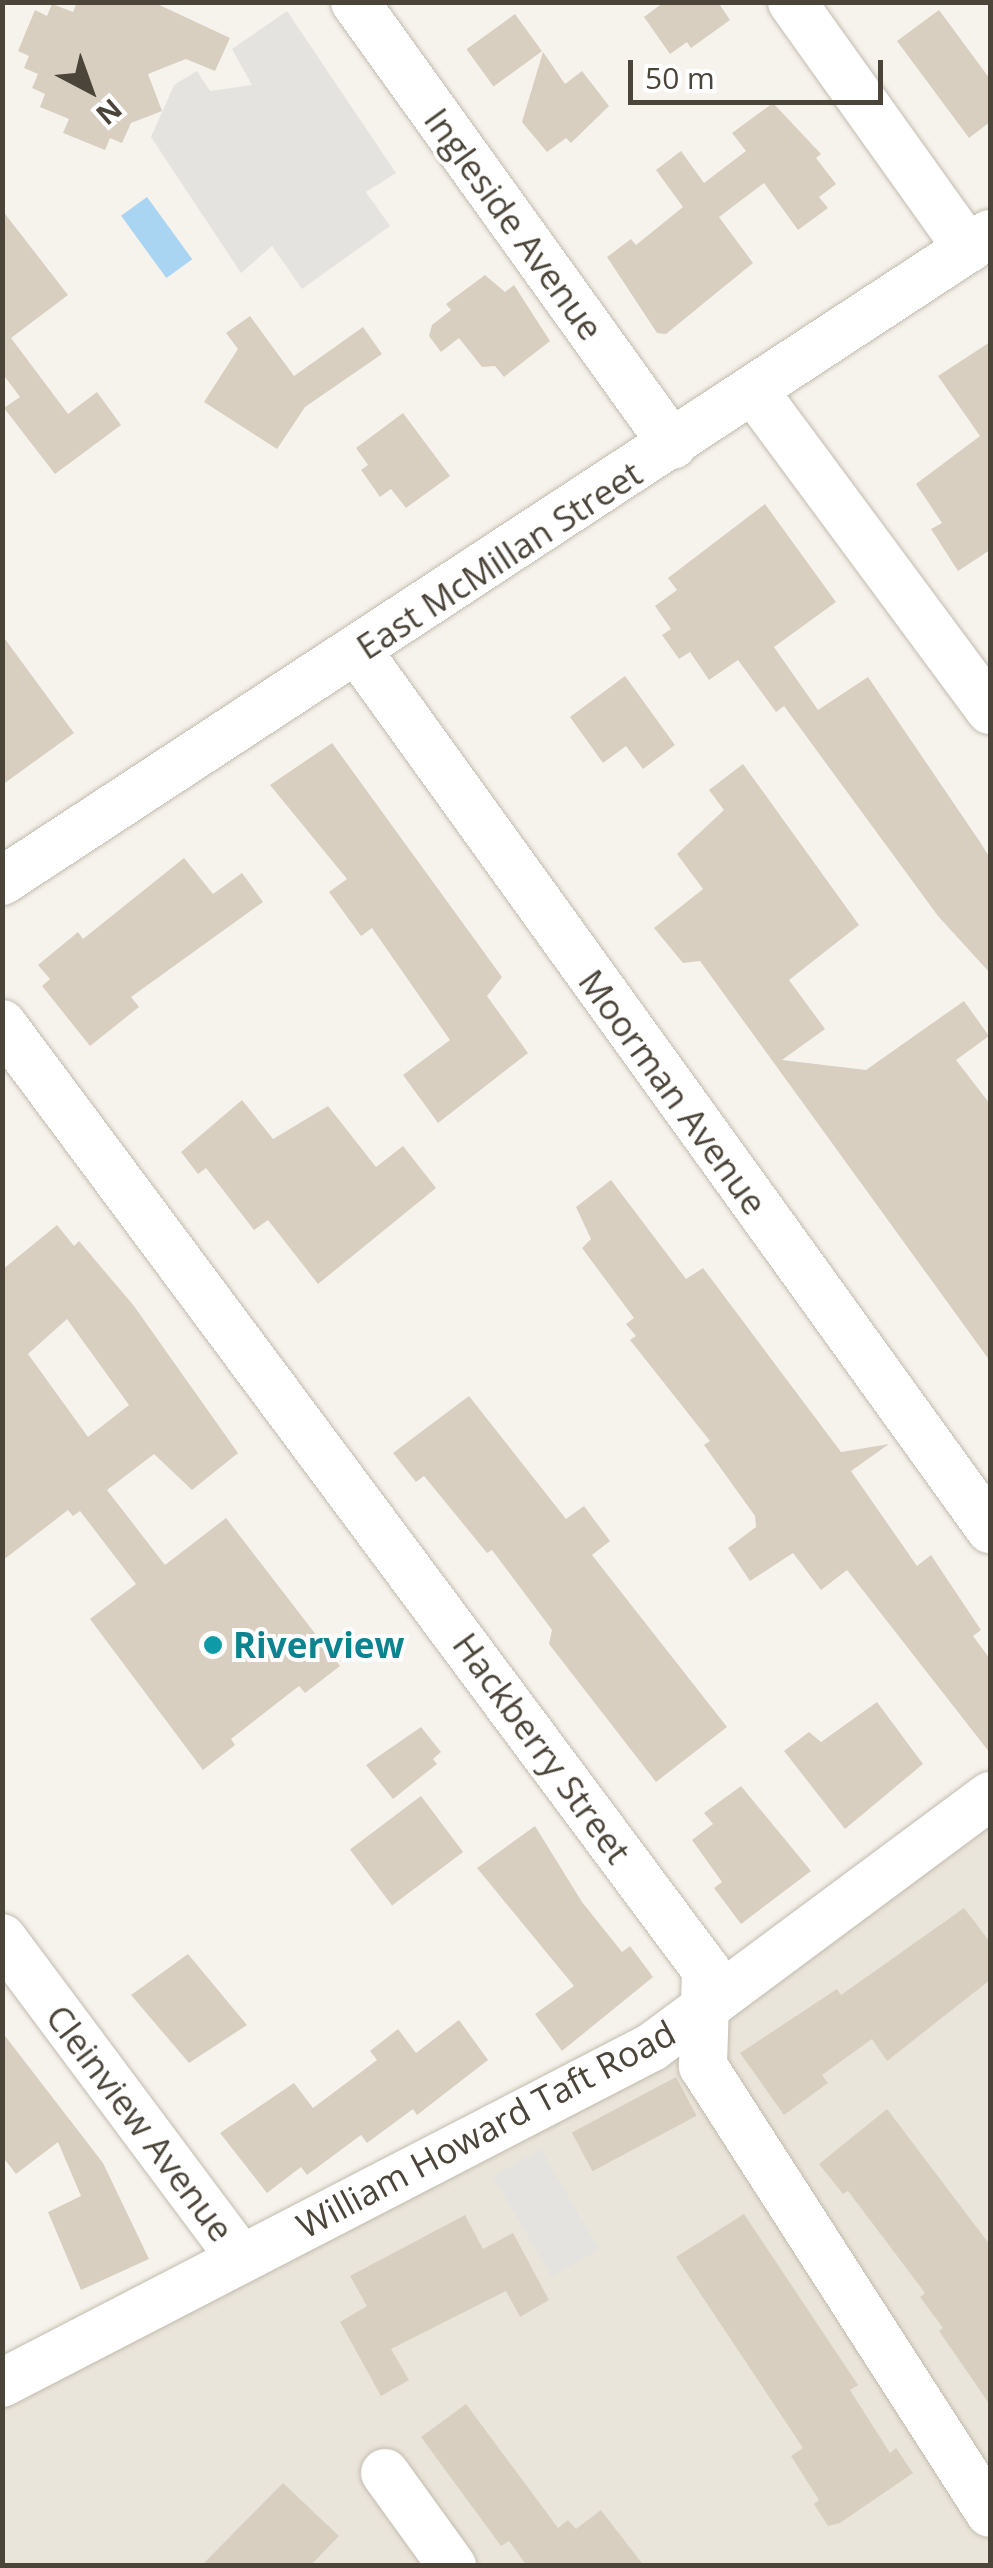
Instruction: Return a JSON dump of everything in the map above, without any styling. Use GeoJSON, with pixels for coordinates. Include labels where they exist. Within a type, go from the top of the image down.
{"type":"FeatureCollection","features":[{"type":"Feature","properties":{"kind":"street","name":"Ingleside Avenue"},"geometry":{"type":"LineString","coordinates":[[355,2],[673,445]]}},
{"type":"Feature","properties":{"kind":"street"},"geometry":{"type":"LineString","coordinates":[[792,2],[979,241]]}},
{"type":"Feature","properties":{"kind":"street","name":"East McMillan Street"},"geometry":{"type":"LineString","coordinates":[[2,881],[360,652],[979,241]]}},
{"type":"Feature","properties":{"kind":"street"},"geometry":{"type":"LineString","coordinates":[[754,391],[990,710]]}},
{"type":"Feature","properties":{"kind":"street","name":"Moorman Avenue"},"geometry":{"type":"LineString","coordinates":[[360,652],[990,1529]]}},
{"type":"Feature","properties":{"kind":"street","name":"Hackberry Street"},"geometry":{"type":"LineString","coordinates":[[2,1024],[706,1970],[701,2013],[703,2066],[990,2513]]}},
{"type":"Feature","properties":{"kind":"street","name":"William Howard Taft Road"},"geometry":{"type":"LineString","coordinates":[[2,2382],[652,2047],[990,1796]]}},
{"type":"Feature","properties":{"kind":"street","name":"Cleinview Avenue"},"geometry":{"type":"LineString","coordinates":[[2,1938],[241,2259]]}},
{"type":"Feature","properties":{"kind":"street"},"geometry":{"type":"LineString","coordinates":[[385,2473],[452,2566]]}},
{"type":"Feature","properties":{"kind":"shaded area"},"geometry":{"type":"Polygon","coordinates":[[[287,11],[396,173],[366,192],[390,226],[302,289],[272,246],[241,273],[151,137],[174,85],[197,71],[210,91],[252,85],[232,49],[287,11]]]}},
{"type":"Feature","properties":{"kind":"shaded area"},"geometry":{"type":"Polygon","coordinates":[[[990,1796],[990,2565],[3,2566],[3,2383],[652,2047],[990,1796]]]}},
{"type":"Feature","properties":{"kind":"shaded area"},"geometry":{"type":"Polygon","coordinates":[[[541,2149],[599,2249],[551,2277],[493,2176],[541,2149]]]}},
{"type":"Feature","properties":{"kind":"water"},"geometry":{"type":"Polygon","coordinates":[[[147,197],[192,259],[166,278],[121,216],[147,197]]]}},
{"type":"Feature","properties":{"kind":"building"},"geometry":{"type":"Polygon","coordinates":[[[77,2],[153,2],[230,38],[215,71],[186,59],[148,74],[162,111],[131,123],[122,143],[110,138],[105,150],[63,133],[69,119],[40,107],[45,94],[32,88],[38,74],[24,68],[29,56],[18,51],[35,10],[47,16],[52,4],[73,12],[77,2]]]}},
{"type":"Feature","properties":{"kind":"building"},"geometry":{"type":"Polygon","coordinates":[[[664,2],[718,2],[730,20],[691,48],[687,42],[670,54],[644,17],[664,2]]]}},
{"type":"Feature","properties":{"kind":"building"},"geometry":{"type":"Polygon","coordinates":[[[939,10],[990,79],[990,122],[969,138],[897,41],[939,10]]]}},
{"type":"Feature","properties":{"kind":"building"},"geometry":{"type":"Polygon","coordinates":[[[515,14],[542,51],[493,86],[466,49],[515,14]]]}},
{"type":"Feature","properties":{"kind":"building"},"geometry":{"type":"Polygon","coordinates":[[[543,52],[565,84],[582,71],[609,106],[571,143],[566,138],[547,152],[522,122],[543,52]]]}},
{"type":"Feature","properties":{"kind":"building"},"geometry":{"type":"Polygon","coordinates":[[[773,103],[821,154],[816,158],[836,184],[819,197],[828,208],[798,230],[764,183],[719,217],[753,263],[666,334],[657,333],[607,257],[631,239],[636,245],[683,207],[656,170],[681,151],[704,183],[746,151],[732,133],[773,103]]]}},
{"type":"Feature","properties":{"kind":"building"},"geometry":{"type":"Polygon","coordinates":[[[2,210],[68,295],[11,338],[68,414],[97,392],[121,425],[55,474],[4,408],[20,397],[2,373],[2,210]]]}},
{"type":"Feature","properties":{"kind":"building"},"geometry":{"type":"Polygon","coordinates":[[[485,275],[505,292],[514,285],[550,341],[504,377],[495,366],[482,367],[459,338],[441,352],[429,336],[432,325],[451,310],[446,304],[485,275]]]}},
{"type":"Feature","properties":{"kind":"building"},"geometry":{"type":"Polygon","coordinates":[[[250,316],[294,376],[363,327],[382,354],[305,407],[277,449],[204,402],[238,349],[226,333],[250,316]]]}},
{"type":"Feature","properties":{"kind":"building"},"geometry":{"type":"Polygon","coordinates":[[[990,342],[990,550],[958,571],[931,529],[942,523],[916,484],[980,436],[938,376],[990,342]]]}},
{"type":"Feature","properties":{"kind":"building"},"geometry":{"type":"Polygon","coordinates":[[[403,413],[450,476],[406,508],[391,489],[380,497],[361,470],[368,465],[356,448],[403,413]]]}},
{"type":"Feature","properties":{"kind":"building"},"geometry":{"type":"Polygon","coordinates":[[[765,504],[836,602],[774,647],[818,710],[868,677],[980,842],[990,858],[990,973],[938,916],[784,706],[776,712],[738,660],[709,680],[690,652],[679,659],[662,635],[671,629],[655,606],[677,590],[668,578],[765,504]]]}},
{"type":"Feature","properties":{"kind":"building"},"geometry":{"type":"Polygon","coordinates":[[[2,635],[74,733],[2,785],[2,635]]]}},
{"type":"Feature","properties":{"kind":"building"},"geometry":{"type":"Polygon","coordinates":[[[625,676],[675,745],[643,769],[626,746],[603,763],[570,717],[625,676]]]}},
{"type":"Feature","properties":{"kind":"building"},"geometry":{"type":"Polygon","coordinates":[[[332,743],[502,977],[487,996],[528,1053],[438,1123],[403,1075],[450,1040],[372,928],[361,936],[329,892],[347,879],[270,785],[332,743]]]}},
{"type":"Feature","properties":{"kind":"building"},"geometry":{"type":"Polygon","coordinates":[[[743,764],[859,925],[789,980],[825,1029],[782,1060],[866,1070],[964,1001],[989,1036],[956,1060],[990,1104],[990,1361],[700,961],[683,963],[654,928],[703,889],[677,854],[724,810],[709,790],[743,764]]]}},
{"type":"Feature","properties":{"kind":"building"},"geometry":{"type":"Polygon","coordinates":[[[184,858],[213,894],[242,873],[263,902],[131,997],[139,1007],[90,1046],[42,986],[50,979],[38,965],[78,932],[83,939],[184,858]]]}},
{"type":"Feature","properties":{"kind":"building"},"geometry":{"type":"Polygon","coordinates":[[[242,1100],[273,1139],[328,1106],[376,1167],[403,1146],[436,1188],[318,1284],[268,1220],[254,1230],[206,1168],[198,1174],[181,1152],[242,1100]]]}},
{"type":"Feature","properties":{"kind":"building"},"geometry":{"type":"Polygon","coordinates":[[[611,1180],[686,1279],[703,1268],[841,1452],[889,1444],[851,1471],[917,1566],[931,1555],[981,1630],[973,1636],[990,1659],[990,1753],[847,1570],[821,1590],[793,1553],[750,1581],[728,1548],[756,1527],[755,1516],[704,1445],[710,1441],[630,1340],[636,1336],[626,1324],[634,1318],[582,1248],[591,1239],[576,1207],[611,1180]]]}},
{"type":"Feature","properties":{"kind":"building"},"geometry":{"type":"Polygon","coordinates":[[[57,1225],[74,1246],[79,1241],[134,1306],[238,1453],[192,1490],[154,1454],[107,1490],[165,1565],[226,1518],[340,1666],[305,1693],[299,1686],[231,1739],[235,1745],[203,1770],[90,1619],[136,1584],[80,1511],[73,1516],[68,1510],[2,1561],[2,1270],[57,1225]],[[67,1319],[28,1354],[88,1437],[129,1405],[67,1319]]]}},
{"type":"Feature","properties":{"kind":"building"},"geometry":{"type":"Polygon","coordinates":[[[469,1396],[566,1519],[584,1506],[610,1541],[592,1555],[727,1727],[656,1782],[549,1644],[552,1630],[492,1550],[487,1553],[424,1476],[416,1482],[393,1453],[469,1396]]]}},
{"type":"Feature","properties":{"kind":"building"},"geometry":{"type":"Polygon","coordinates":[[[877,1702],[923,1764],[845,1829],[784,1751],[809,1732],[821,1742],[877,1702]]]}},
{"type":"Feature","properties":{"kind":"building"},"geometry":{"type":"Polygon","coordinates":[[[421,1727],[441,1752],[433,1759],[437,1764],[393,1799],[366,1765],[421,1727]]]}},
{"type":"Feature","properties":{"kind":"building"},"geometry":{"type":"Polygon","coordinates":[[[741,1786],[811,1871],[741,1924],[714,1888],[722,1882],[692,1840],[713,1824],[704,1813],[741,1786]]]}},
{"type":"Feature","properties":{"kind":"building"},"geometry":{"type":"Polygon","coordinates":[[[421,1796],[463,1852],[392,1905],[350,1850],[421,1796]]]}},
{"type":"Feature","properties":{"kind":"building"},"geometry":{"type":"Polygon","coordinates":[[[535,1826],[582,1902],[622,1952],[630,1946],[653,1977],[562,2051],[535,2014],[574,1986],[477,1868],[535,1826]]]}},
{"type":"Feature","properties":{"kind":"building"},"geometry":{"type":"Polygon","coordinates":[[[964,1908],[990,1942],[990,1980],[887,2061],[872,2039],[822,2075],[828,2083],[784,2115],[740,2053],[837,1989],[841,1995],[964,1908]]]}},
{"type":"Feature","properties":{"kind":"building"},"geometry":{"type":"Polygon","coordinates":[[[188,1954],[247,2025],[189,2063],[131,1995],[188,1954]]]}},
{"type":"Feature","properties":{"kind":"building"},"geometry":{"type":"Polygon","coordinates":[[[459,2020],[488,2060],[417,2115],[413,2109],[367,2143],[361,2135],[307,2175],[301,2167],[267,2193],[220,2133],[294,2083],[313,2108],[377,2060],[370,2051],[398,2029],[416,2053],[459,2020]]]}},
{"type":"Feature","properties":{"kind":"building"},"geometry":{"type":"Polygon","coordinates":[[[2,2032],[103,2163],[149,2259],[81,2290],[48,2212],[81,2196],[58,2142],[16,2174],[2,2156],[2,2032]]]}},
{"type":"Feature","properties":{"kind":"building"},"geometry":{"type":"Polygon","coordinates":[[[676,2077],[697,2116],[592,2171],[572,2132],[676,2077]]]}},
{"type":"Feature","properties":{"kind":"building"},"geometry":{"type":"Polygon","coordinates":[[[887,2109],[990,2245],[990,2405],[939,2331],[943,2328],[920,2297],[925,2293],[848,2191],[843,2194],[819,2164],[887,2109]]]}},
{"type":"Feature","properties":{"kind":"building"},"geometry":{"type":"Polygon","coordinates":[[[744,2214],[858,2385],[850,2390],[890,2453],[896,2448],[913,2473],[840,2523],[828,2526],[814,2504],[819,2500],[791,2456],[803,2448],[676,2257],[744,2214]]]}},
{"type":"Feature","properties":{"kind":"building"},"geometry":{"type":"Polygon","coordinates":[[[465,2215],[483,2249],[513,2233],[549,2300],[520,2317],[506,2291],[391,2349],[409,2380],[381,2396],[340,2322],[367,2306],[350,2276],[465,2215]]]}},
{"type":"Feature","properties":{"kind":"building"},"geometry":{"type":"Polygon","coordinates":[[[466,2404],[558,2528],[568,2520],[576,2529],[601,2510],[644,2566],[527,2566],[509,2541],[501,2546],[421,2437],[466,2404]]]}},
{"type":"Feature","properties":{"kind":"building"},"geometry":{"type":"Polygon","coordinates":[[[283,2483],[339,2536],[310,2566],[201,2566],[283,2483]]]}},
{"type":"Feature","properties":{"kind":"place","name":"Riverview"},"geometry":{"type":"Point","coordinates":[213,1645]}}]}
